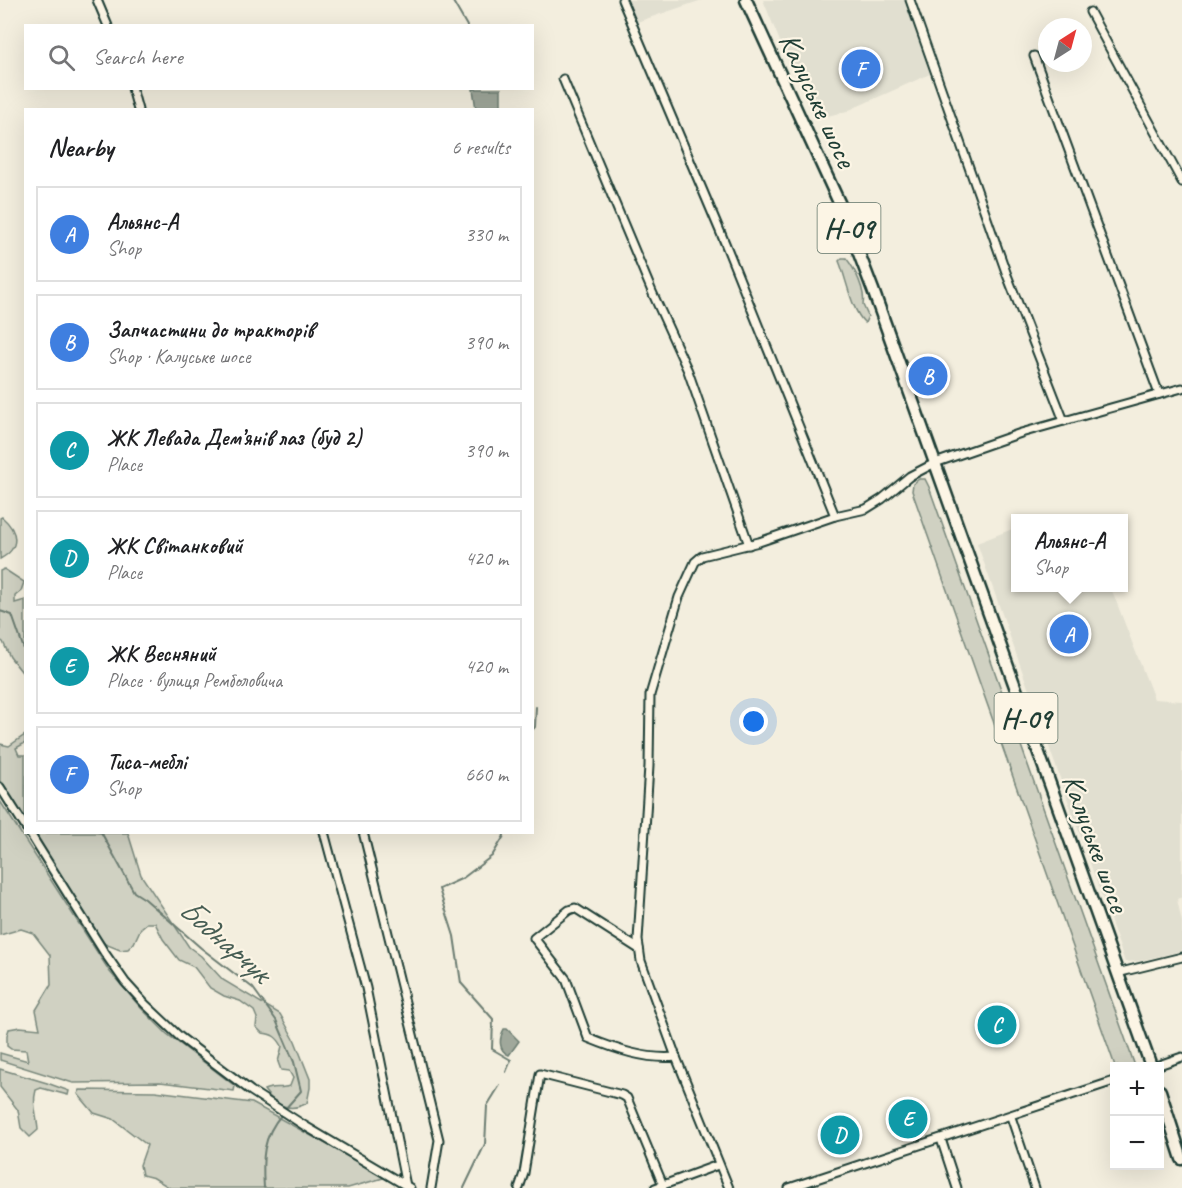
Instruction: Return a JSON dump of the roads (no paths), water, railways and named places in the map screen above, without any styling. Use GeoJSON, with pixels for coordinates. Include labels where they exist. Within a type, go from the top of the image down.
{"type":"FeatureCollection","features":[{"type":"Feature","properties":{"kind":"main road","name":"Калуське шосе"},"geometry":{"type":"LineString","coordinates":[[746,0],[842,209],[873,290],[1150,1062]]}},
{"type":"Feature","properties":{"kind":"main road"},"geometry":{"type":"LineString","coordinates":[[1164,1103],[1182,1159]]}},
{"type":"Feature","properties":{"kind":"street"},"geometry":{"type":"LineString","coordinates":[[97,0],[107,24]]}},
{"type":"Feature","properties":{"kind":"street"},"geometry":{"type":"LineString","coordinates":[[622,0],[725,243],[835,516]]}},
{"type":"Feature","properties":{"kind":"street"},"geometry":{"type":"LineString","coordinates":[[910,0],[1007,275],[1064,421]]}},
{"type":"Feature","properties":{"kind":"street"},"geometry":{"type":"LineString","coordinates":[[1090,12],[1182,182]]}},
{"type":"Feature","properties":{"kind":"street"},"geometry":{"type":"LineString","coordinates":[[1034,56],[1159,394]]}},
{"type":"Feature","properties":{"kind":"street"},"geometry":{"type":"LineString","coordinates":[[563,80],[688,371],[749,545]]}},
{"type":"Feature","properties":{"kind":"street"},"geometry":{"type":"LineString","coordinates":[[133,90],[137,108]]}},
{"type":"Feature","properties":{"kind":"street"},"geometry":{"type":"LineString","coordinates":[[726,1186],[640,961],[639,949],[649,766],[650,695],[679,597],[695,562],[702,556],[749,545],[835,516],[866,509],[910,476],[935,463],[1021,433],[1182,388]]}},
{"type":"Feature","properties":{"kind":"street"},"geometry":{"type":"LineString","coordinates":[[0,787],[24,825]]}},
{"type":"Feature","properties":{"kind":"street"},"geometry":{"type":"LineString","coordinates":[[30,834],[125,982],[180,1037],[279,1110],[408,1187]]}},
{"type":"Feature","properties":{"kind":"street"},"geometry":{"type":"LineString","coordinates":[[325,834],[366,988],[408,1187]]}},
{"type":"Feature","properties":{"kind":"street"},"geometry":{"type":"LineString","coordinates":[[363,834],[439,1140],[430,1188]]}},
{"type":"Feature","properties":{"kind":"street"},"geometry":{"type":"LineString","coordinates":[[639,949],[575,908],[569,910],[534,938],[566,979],[588,1038],[614,1048],[664,1058],[676,1057]]}},
{"type":"Feature","properties":{"kind":"street"},"geometry":{"type":"LineString","coordinates":[[1117,973],[1182,957]]}},
{"type":"Feature","properties":{"kind":"street"},"geometry":{"type":"LineString","coordinates":[[1164,1063],[1182,1057]]}},
{"type":"Feature","properties":{"kind":"street"},"geometry":{"type":"LineString","coordinates":[[519,1188],[524,1173],[540,1074],[627,1098],[663,1185]]}},
{"type":"Feature","properties":{"kind":"street"},"geometry":{"type":"LineString","coordinates":[[789,1188],[800,1187],[1110,1082]]}},
{"type":"Feature","properties":{"kind":"street"},"geometry":{"type":"LineString","coordinates":[[1011,1116],[1035,1188]]}},
{"type":"Feature","properties":{"kind":"street"},"geometry":{"type":"LineString","coordinates":[[941,1139],[957,1188]]}},
{"type":"Feature","properties":{"kind":"street"},"geometry":{"type":"LineString","coordinates":[[655,1188],[718,1165]]}},
{"type":"Feature","properties":{"kind":"waterway"},"geometry":{"type":"LineString","coordinates":[[452,0],[466,24]]}},
{"type":"Feature","properties":{"kind":"waterway","name":"Боднарчук"},"geometry":{"type":"LineString","coordinates":[[0,611],[12,615],[24,649]]}},
{"type":"Feature","properties":{"kind":"waterway"},"geometry":{"type":"LineString","coordinates":[[534,728],[536,707]]}},
{"type":"Feature","properties":{"kind":"waterway","name":"Боднарчук"},"geometry":{"type":"LineString","coordinates":[[102,834],[134,892],[253,988],[276,1020],[294,1062],[301,1091],[285,1109]]}},
{"type":"Feature","properties":{"kind":"waterway"},"geometry":{"type":"LineString","coordinates":[[504,834],[492,856],[463,878],[439,889],[454,936],[461,983],[493,1019],[492,1049],[511,1060],[506,1072]]}},
{"type":"Feature","properties":{"kind":"waterway"},"geometry":{"type":"LineString","coordinates":[[464,1188],[485,1144],[487,1106],[500,1085]]}},
{"type":"Feature","properties":{"kind":"waterway","name":"Боднарчук"},"geometry":{"type":"LineString","coordinates":[[264,1188],[263,1167],[267,1140],[270,1131],[282,1114]]}},
{"type":"Feature","properties":{"kind":"place","name":"Тиса-меблі"},"geometry":{"type":"Point","coordinates":[861,69]}},
{"type":"Feature","properties":{"kind":"place","name":"Запчастини до тракторів"},"geometry":{"type":"Point","coordinates":[928,376]}},
{"type":"Feature","properties":{"kind":"place","name":"Альянс-А"},"geometry":{"type":"Point","coordinates":[1069,634]}},
{"type":"Feature","properties":{"kind":"place","name":"ЖК Левада Дем’янів лаз (буд 2)"},"geometry":{"type":"Point","coordinates":[997,1025]}},
{"type":"Feature","properties":{"kind":"place","name":"ЖК Весняний"},"geometry":{"type":"Point","coordinates":[908,1119]}},
{"type":"Feature","properties":{"kind":"place","name":"ЖК Світанковий"},"geometry":{"type":"Point","coordinates":[840,1135]}}]}
